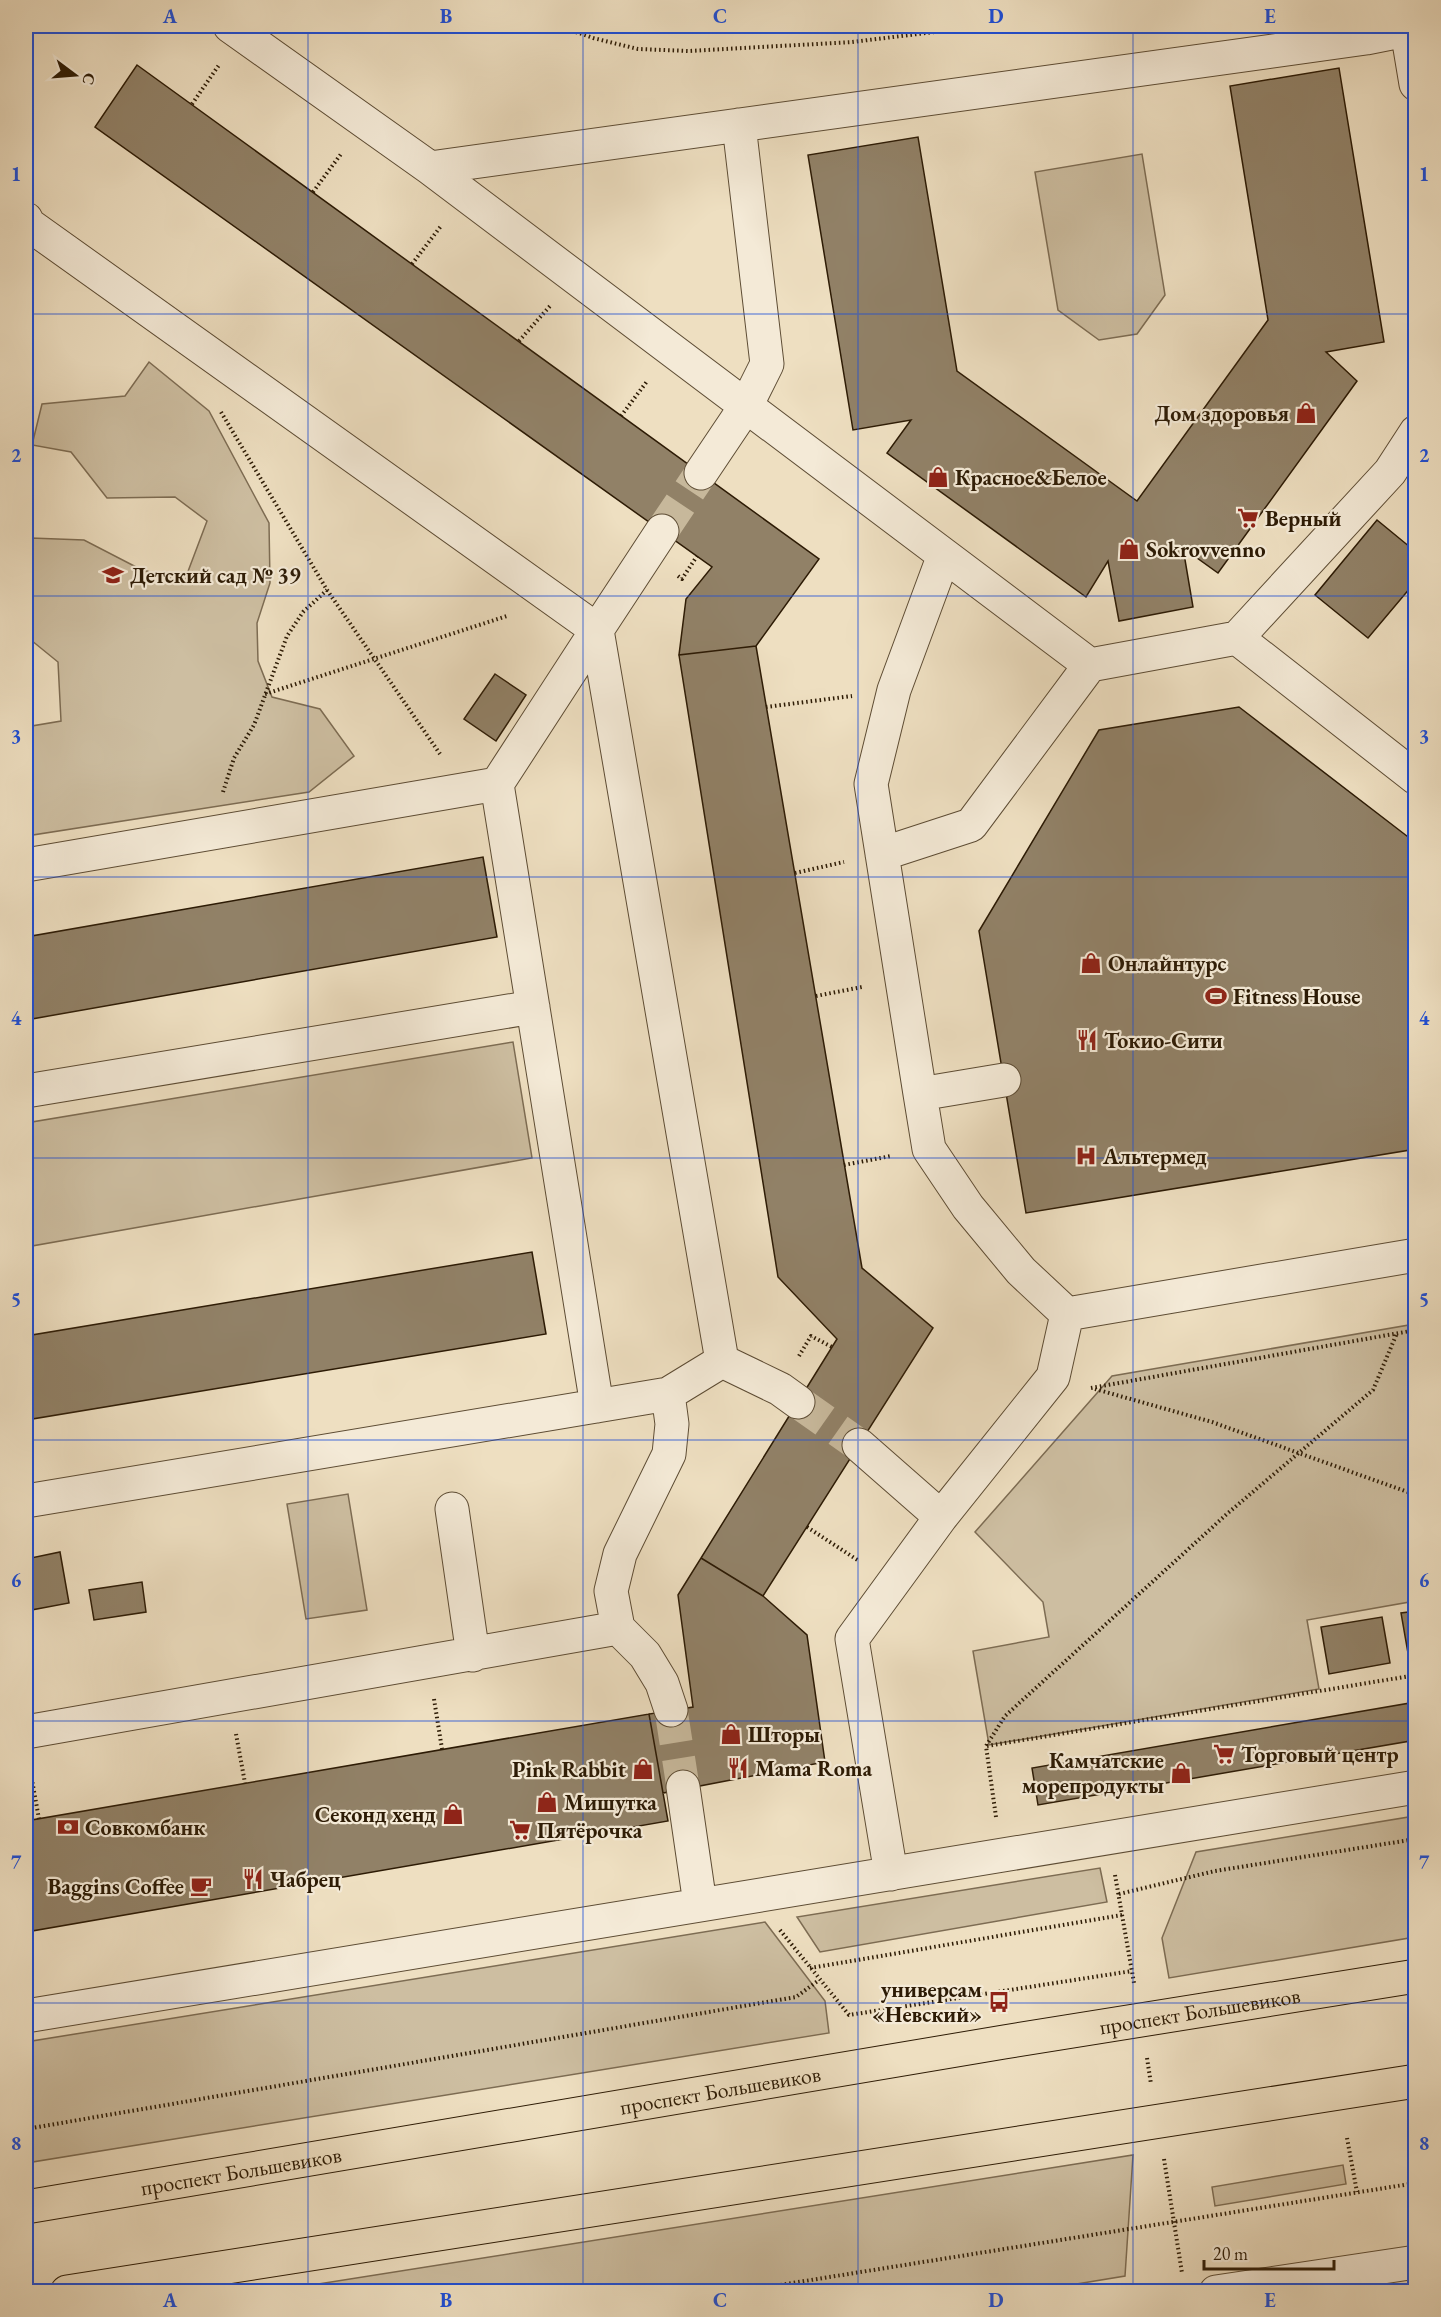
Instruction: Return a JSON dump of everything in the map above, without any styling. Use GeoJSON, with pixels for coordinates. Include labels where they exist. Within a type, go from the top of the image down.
{"type":"FeatureCollection","features":[{"type":"Feature","properties":{"kind":"main road","name":"проспект Большевиков"},"geometry":{"type":"LineString","coordinates":[[26,2207],[1004,2042],[1416,1976]]}},
{"type":"Feature","properties":{"kind":"main road"},"geometry":{"type":"LineString","coordinates":[[67,2292],[1416,2081]]}},
{"type":"Feature","properties":{"kind":"street"},"geometry":{"type":"LineString","coordinates":[[430,168],[739,125],[1361,32],[1411,29],[1416,84]]}},
{"type":"Feature","properties":{"kind":"street"},"geometry":{"type":"LineString","coordinates":[[236,30],[430,168],[1090,665]]}},
{"type":"Feature","properties":{"kind":"street"},"geometry":{"type":"LineString","coordinates":[[701,473],[746,406],[766,364],[739,125]]}},
{"type":"Feature","properties":{"kind":"street"},"geometry":{"type":"LineString","coordinates":[[26,219],[28,225],[597,630],[722,1360]]}},
{"type":"Feature","properties":{"kind":"street"},"geometry":{"type":"LineString","coordinates":[[882,854],[971,825],[1090,665],[1237,638],[1390,472],[1416,432]]}},
{"type":"Feature","properties":{"kind":"street"},"geometry":{"type":"LineString","coordinates":[[597,1406],[497,784],[662,531]]}},
{"type":"Feature","properties":{"kind":"street"},"geometry":{"type":"LineString","coordinates":[[944,555],[894,690],[872,784],[920,1094],[929,1149],[968,1207],[1021,1271],[1067,1314]]}},
{"type":"Feature","properties":{"kind":"street"},"geometry":{"type":"LineString","coordinates":[[1237,638],[1416,778]]}},
{"type":"Feature","properties":{"kind":"street"},"geometry":{"type":"LineString","coordinates":[[26,865],[497,784]]}},
{"type":"Feature","properties":{"kind":"street"},"geometry":{"type":"LineString","coordinates":[[26,1091],[532,1007]]}},
{"type":"Feature","properties":{"kind":"street"},"geometry":{"type":"LineString","coordinates":[[920,1094],[1004,1080]]}},
{"type":"Feature","properties":{"kind":"street"},"geometry":{"type":"LineString","coordinates":[[1067,1314],[1416,1255]]}},
{"type":"Feature","properties":{"kind":"street"},"geometry":{"type":"LineString","coordinates":[[891,1874],[852,1639],[941,1517],[1053,1377],[1067,1314]]}},
{"type":"Feature","properties":{"kind":"street"},"geometry":{"type":"LineString","coordinates":[[26,1501],[668,1394],[722,1360]]}},
{"type":"Feature","properties":{"kind":"street"},"geometry":{"type":"LineString","coordinates":[[722,1360],[780,1389],[798,1402]]}},
{"type":"Feature","properties":{"kind":"street"},"geometry":{"type":"LineString","coordinates":[[668,1394],[672,1424],[669,1454],[620,1554],[611,1591],[618,1628],[645,1656],[662,1683],[671,1710]]}},
{"type":"Feature","properties":{"kind":"street"},"geometry":{"type":"LineString","coordinates":[[859,1445],[941,1517]]}},
{"type":"Feature","properties":{"kind":"street"},"geometry":{"type":"LineString","coordinates":[[452,1509],[473,1655]]}},
{"type":"Feature","properties":{"kind":"street"},"geometry":{"type":"LineString","coordinates":[[26,1732],[618,1628]]}},
{"type":"Feature","properties":{"kind":"street"},"geometry":{"type":"LineString","coordinates":[[683,1787],[700,1904]]}},
{"type":"Feature","properties":{"kind":"street"},"geometry":{"type":"LineString","coordinates":[[26,2016],[1416,1787]]}},
{"type":"Feature","properties":{"kind":"street"},"geometry":{"type":"LineString","coordinates":[[1216,2292],[1416,2262]]}},
{"type":"Feature","properties":{"kind":"path"},"geometry":{"type":"LineString","coordinates":[[559,26],[593,38],[638,49],[689,51],[852,42],[984,26]]}},
{"type":"Feature","properties":{"kind":"path"},"geometry":{"type":"LineString","coordinates":[[192,104],[236,30]]}},
{"type":"Feature","properties":{"kind":"path"},"geometry":{"type":"LineString","coordinates":[[313,192],[365,122]]}},
{"type":"Feature","properties":{"kind":"path"},"geometry":{"type":"LineString","coordinates":[[412,264],[465,195]]}},
{"type":"Feature","properties":{"kind":"path"},"geometry":{"type":"LineString","coordinates":[[218,407],[327,590],[376,658],[464,790]]}},
{"type":"Feature","properties":{"kind":"path"},"geometry":{"type":"LineString","coordinates":[[211,833],[234,758],[254,725],[287,636],[303,612],[327,590]]}},
{"type":"Feature","properties":{"kind":"path"},"geometry":{"type":"LineString","coordinates":[[265,694],[555,600]]}},
{"type":"Feature","properties":{"kind":"path"},"geometry":{"type":"LineString","coordinates":[[766,707],[894,690]]}},
{"type":"Feature","properties":{"kind":"path"},"geometry":{"type":"LineString","coordinates":[[795,873],[882,854]]}},
{"type":"Feature","properties":{"kind":"path"},"geometry":{"type":"LineString","coordinates":[[816,996],[902,980]]}},
{"type":"Feature","properties":{"kind":"path"},"geometry":{"type":"LineString","coordinates":[[844,1164],[929,1149]]}},
{"type":"Feature","properties":{"kind":"path"},"geometry":{"type":"LineString","coordinates":[[1092,1388],[1414,1330],[1416,1352]]}},
{"type":"Feature","properties":{"kind":"path"},"geometry":{"type":"LineString","coordinates":[[997,1821],[986,1746],[1005,1716],[1228,1513],[1373,1390],[1397,1333]]}},
{"type":"Feature","properties":{"kind":"path"},"geometry":{"type":"LineString","coordinates":[[1053,1377],[1212,1422],[1416,1496]]}},
{"type":"Feature","properties":{"kind":"path"},"geometry":{"type":"LineString","coordinates":[[807,1527],[893,1583]]}},
{"type":"Feature","properties":{"kind":"path"},"geometry":{"type":"LineString","coordinates":[[429,1663],[442,1749]]}},
{"type":"Feature","properties":{"kind":"path"},"geometry":{"type":"LineString","coordinates":[[986,1746],[1416,1676]]}},
{"type":"Feature","properties":{"kind":"path"},"geometry":{"type":"LineString","coordinates":[[229,1697],[245,1783]]}},
{"type":"Feature","properties":{"kind":"path"},"geometry":{"type":"LineString","coordinates":[[29,1764],[39,1819]]}},
{"type":"Feature","properties":{"kind":"path"},"geometry":{"type":"LineString","coordinates":[[1119,1894],[1215,1871],[1416,1839]]}},
{"type":"Feature","properties":{"kind":"path"},"geometry":{"type":"LineString","coordinates":[[753,1897],[849,2015],[1131,1971]]}},
{"type":"Feature","properties":{"kind":"path"},"geometry":{"type":"LineString","coordinates":[[810,1968],[1122,1915]]}},
{"type":"Feature","properties":{"kind":"path"},"geometry":{"type":"LineString","coordinates":[[26,2129],[796,1997],[819,1980]]}},
{"type":"Feature","properties":{"kind":"path"},"geometry":{"type":"LineString","coordinates":[[1347,2138],[1358,2192]]}},
{"type":"Feature","properties":{"kind":"path"},"geometry":{"type":"LineString","coordinates":[[736,2292],[1416,2183]]}},
{"type":"Feature","properties":{"kind":"shaded area"},"geometry":{"type":"Polygon","coordinates":[[[1142,154],[1165,295],[1137,334],[1099,340],[1058,310],[1035,172],[1142,154]]]}},
{"type":"Feature","properties":{"kind":"shaded area"},"geometry":{"type":"Polygon","coordinates":[[[149,362],[209,411],[269,523],[270,583],[257,623],[258,661],[272,697],[320,709],[354,756],[309,792],[26,836],[26,727],[61,721],[58,662],[26,636],[26,546],[31,538],[84,540],[140,569],[184,582],[207,521],[175,497],[107,498],[71,452],[32,445],[42,404],[125,396],[149,362]]]}},
{"type":"Feature","properties":{"kind":"shaded area"},"geometry":{"type":"Polygon","coordinates":[[[513,1042],[532,1158],[26,1247],[26,1123],[513,1042]]]}},
{"type":"Feature","properties":{"kind":"shaded area"},"geometry":{"type":"Polygon","coordinates":[[[1415,1324],[1415,1601],[1307,1620],[1319,1689],[989,1745],[973,1651],[1049,1637],[1043,1602],[975,1532],[1112,1376],[1415,1324]]]}},
{"type":"Feature","properties":{"kind":"shaded area"},"geometry":{"type":"Polygon","coordinates":[[[348,1494],[367,1610],[306,1619],[287,1504],[348,1494]]]}},
{"type":"Feature","properties":{"kind":"shaded area"},"geometry":{"type":"Polygon","coordinates":[[[1415,1816],[1415,1937],[1169,1978],[1162,1938],[1196,1852],[1415,1816]]]}},
{"type":"Feature","properties":{"kind":"shaded area"},"geometry":{"type":"Polygon","coordinates":[[[1100,1868],[1107,1902],[820,1952],[797,1917],[1100,1868]]]}},
{"type":"Feature","properties":{"kind":"shaded area"},"geometry":{"type":"Polygon","coordinates":[[[765,1922],[825,2001],[829,2033],[26,2163],[26,2042],[765,1922]]]}},
{"type":"Feature","properties":{"kind":"shaded area"},"geometry":{"type":"Polygon","coordinates":[[[1133,2155],[1125,2276],[1028,2292],[274,2291],[1133,2155]]]}},
{"type":"Feature","properties":{"kind":"shaded area"},"geometry":{"type":"Polygon","coordinates":[[[1343,2165],[1346,2184],[1215,2206],[1212,2187],[1343,2165]]]}},
{"type":"Feature","properties":{"kind":"building"},"geometry":{"type":"Polygon","coordinates":[[[137,65],[819,559],[756,646],[679,655],[686,599],[712,567],[95,127],[137,65]]]}},
{"type":"Feature","properties":{"kind":"building"},"geometry":{"type":"Polygon","coordinates":[[[1339,68],[1384,342],[1326,352],[1357,381],[1218,573],[1183,548],[1193,607],[1119,621],[1108,561],[1086,597],[887,453],[911,420],[853,430],[808,155],[918,137],[957,371],[1137,501],[1268,320],[1230,86],[1339,68]]]}},
{"type":"Feature","properties":{"kind":"building"},"geometry":{"type":"Polygon","coordinates":[[[1377,520],[1416,552],[1416,581],[1368,638],[1315,595],[1377,520]]]}},
{"type":"Feature","properties":{"kind":"building"},"geometry":{"type":"Polygon","coordinates":[[[756,646],[862,1268],[933,1328],[763,1596],[701,1558],[837,1339],[778,1277],[679,655],[756,646]]]}},
{"type":"Feature","properties":{"kind":"building"},"geometry":{"type":"Polygon","coordinates":[[[495,674],[526,695],[496,741],[464,719],[495,674]]]}},
{"type":"Feature","properties":{"kind":"building"},"geometry":{"type":"Polygon","coordinates":[[[1239,707],[1416,843],[1416,1149],[1026,1213],[979,931],[1099,730],[1239,707]]]}},
{"type":"Feature","properties":{"kind":"building"},"geometry":{"type":"Polygon","coordinates":[[[483,857],[497,937],[26,1020],[26,937],[483,857]]]}},
{"type":"Feature","properties":{"kind":"building"},"geometry":{"type":"Polygon","coordinates":[[[532,1252],[546,1334],[26,1420],[26,1336],[532,1252]]]}},
{"type":"Feature","properties":{"kind":"building"},"geometry":{"type":"Polygon","coordinates":[[[60,1552],[69,1603],[26,1611],[26,1559],[60,1552]]]}},
{"type":"Feature","properties":{"kind":"building"},"geometry":{"type":"Polygon","coordinates":[[[701,1558],[763,1596],[807,1635],[825,1762],[663,1793],[649,1714],[693,1707],[678,1595],[701,1558]]]}},
{"type":"Feature","properties":{"kind":"building"},"geometry":{"type":"Polygon","coordinates":[[[142,1582],[146,1612],[94,1620],[89,1590],[142,1582]]]}},
{"type":"Feature","properties":{"kind":"building"},"geometry":{"type":"Polygon","coordinates":[[[1416,1611],[1416,1658],[1409,1659],[1401,1613],[1416,1611]]]}},
{"type":"Feature","properties":{"kind":"building"},"geometry":{"type":"Polygon","coordinates":[[[1382,1617],[1390,1663],[1329,1674],[1321,1627],[1382,1617]]]}},
{"type":"Feature","properties":{"kind":"building","name":"Торговый центр"},"geometry":{"type":"Polygon","coordinates":[[[1416,1702],[1416,1740],[1038,1805],[1032,1768],[1416,1702]]]}},
{"type":"Feature","properties":{"kind":"building"},"geometry":{"type":"Polygon","coordinates":[[[649,1714],[668,1821],[26,1932],[26,1821],[649,1714]]]}},
{"type":"Feature","properties":{"kind":"tunnel"},"geometry":{"type":"LineString","coordinates":[[662,531],[701,473]]}},
{"type":"Feature","properties":{"kind":"tunnel"},"geometry":{"type":"LineString","coordinates":[[798,1402],[859,1445]]}},
{"type":"Feature","properties":{"kind":"tunnel"},"geometry":{"type":"LineString","coordinates":[[671,1710],[683,1787]]}},
{"type":"Feature","properties":{"kind":"place","name":"Дом здоровья"},"geometry":{"type":"Point","coordinates":[1306,413]}},
{"type":"Feature","properties":{"kind":"place","name":"Красное&Белое"},"geometry":{"type":"Point","coordinates":[938,477]}},
{"type":"Feature","properties":{"kind":"place","name":"Верный"},"geometry":{"type":"Point","coordinates":[1248,518]}},
{"type":"Feature","properties":{"kind":"place","name":"Sokrovvenno"},"geometry":{"type":"Point","coordinates":[1129,549]}},
{"type":"Feature","properties":{"kind":"place","name":"Детский сад № 39"},"geometry":{"type":"Point","coordinates":[113,575]}},
{"type":"Feature","properties":{"kind":"place","name":"Онлайнтурс"},"geometry":{"type":"Point","coordinates":[1091,963]}},
{"type":"Feature","properties":{"kind":"place","name":"Fitness House"},"geometry":{"type":"Point","coordinates":[1216,996]}},
{"type":"Feature","properties":{"kind":"place","name":"Токио-Сити"},"geometry":{"type":"Point","coordinates":[1087,1040]}},
{"type":"Feature","properties":{"kind":"place","name":"Альтермед"},"geometry":{"type":"Point","coordinates":[1086,1156]}},
{"type":"Feature","properties":{"kind":"place","name":"Шторы"},"geometry":{"type":"Point","coordinates":[731,1734]}},
{"type":"Feature","properties":{"kind":"place","name":"Торговый центр"},"geometry":{"type":"Point","coordinates":[1224,1754]}},
{"type":"Feature","properties":{"kind":"place","name":"Mama Roma"},"geometry":{"type":"Point","coordinates":[738,1768]}},
{"type":"Feature","properties":{"kind":"place","name":"Pink Rabbit"},"geometry":{"type":"Point","coordinates":[643,1769]}},
{"type":"Feature","properties":{"kind":"place","name":"Камчатские морепродукты"},"geometry":{"type":"Point","coordinates":[1181,1773]}},
{"type":"Feature","properties":{"kind":"place","name":"Мишутка"},"geometry":{"type":"Point","coordinates":[547,1802]}},
{"type":"Feature","properties":{"kind":"place","name":"Секонд хенд"},"geometry":{"type":"Point","coordinates":[453,1814]}},
{"type":"Feature","properties":{"kind":"place","name":"Совкомбанк"},"geometry":{"type":"Point","coordinates":[68,1827]}},
{"type":"Feature","properties":{"kind":"place","name":"Пятёрочка"},"geometry":{"type":"Point","coordinates":[520,1830]}},
{"type":"Feature","properties":{"kind":"place","name":"Чабрец"},"geometry":{"type":"Point","coordinates":[253,1879]}},
{"type":"Feature","properties":{"kind":"place","name":"Baggins Coffee"},"geometry":{"type":"Point","coordinates":[201,1886]}},
{"type":"Feature","properties":{"kind":"place","name":"универсам «Невский»"},"geometry":{"type":"Point","coordinates":[999,2002]}}]}
